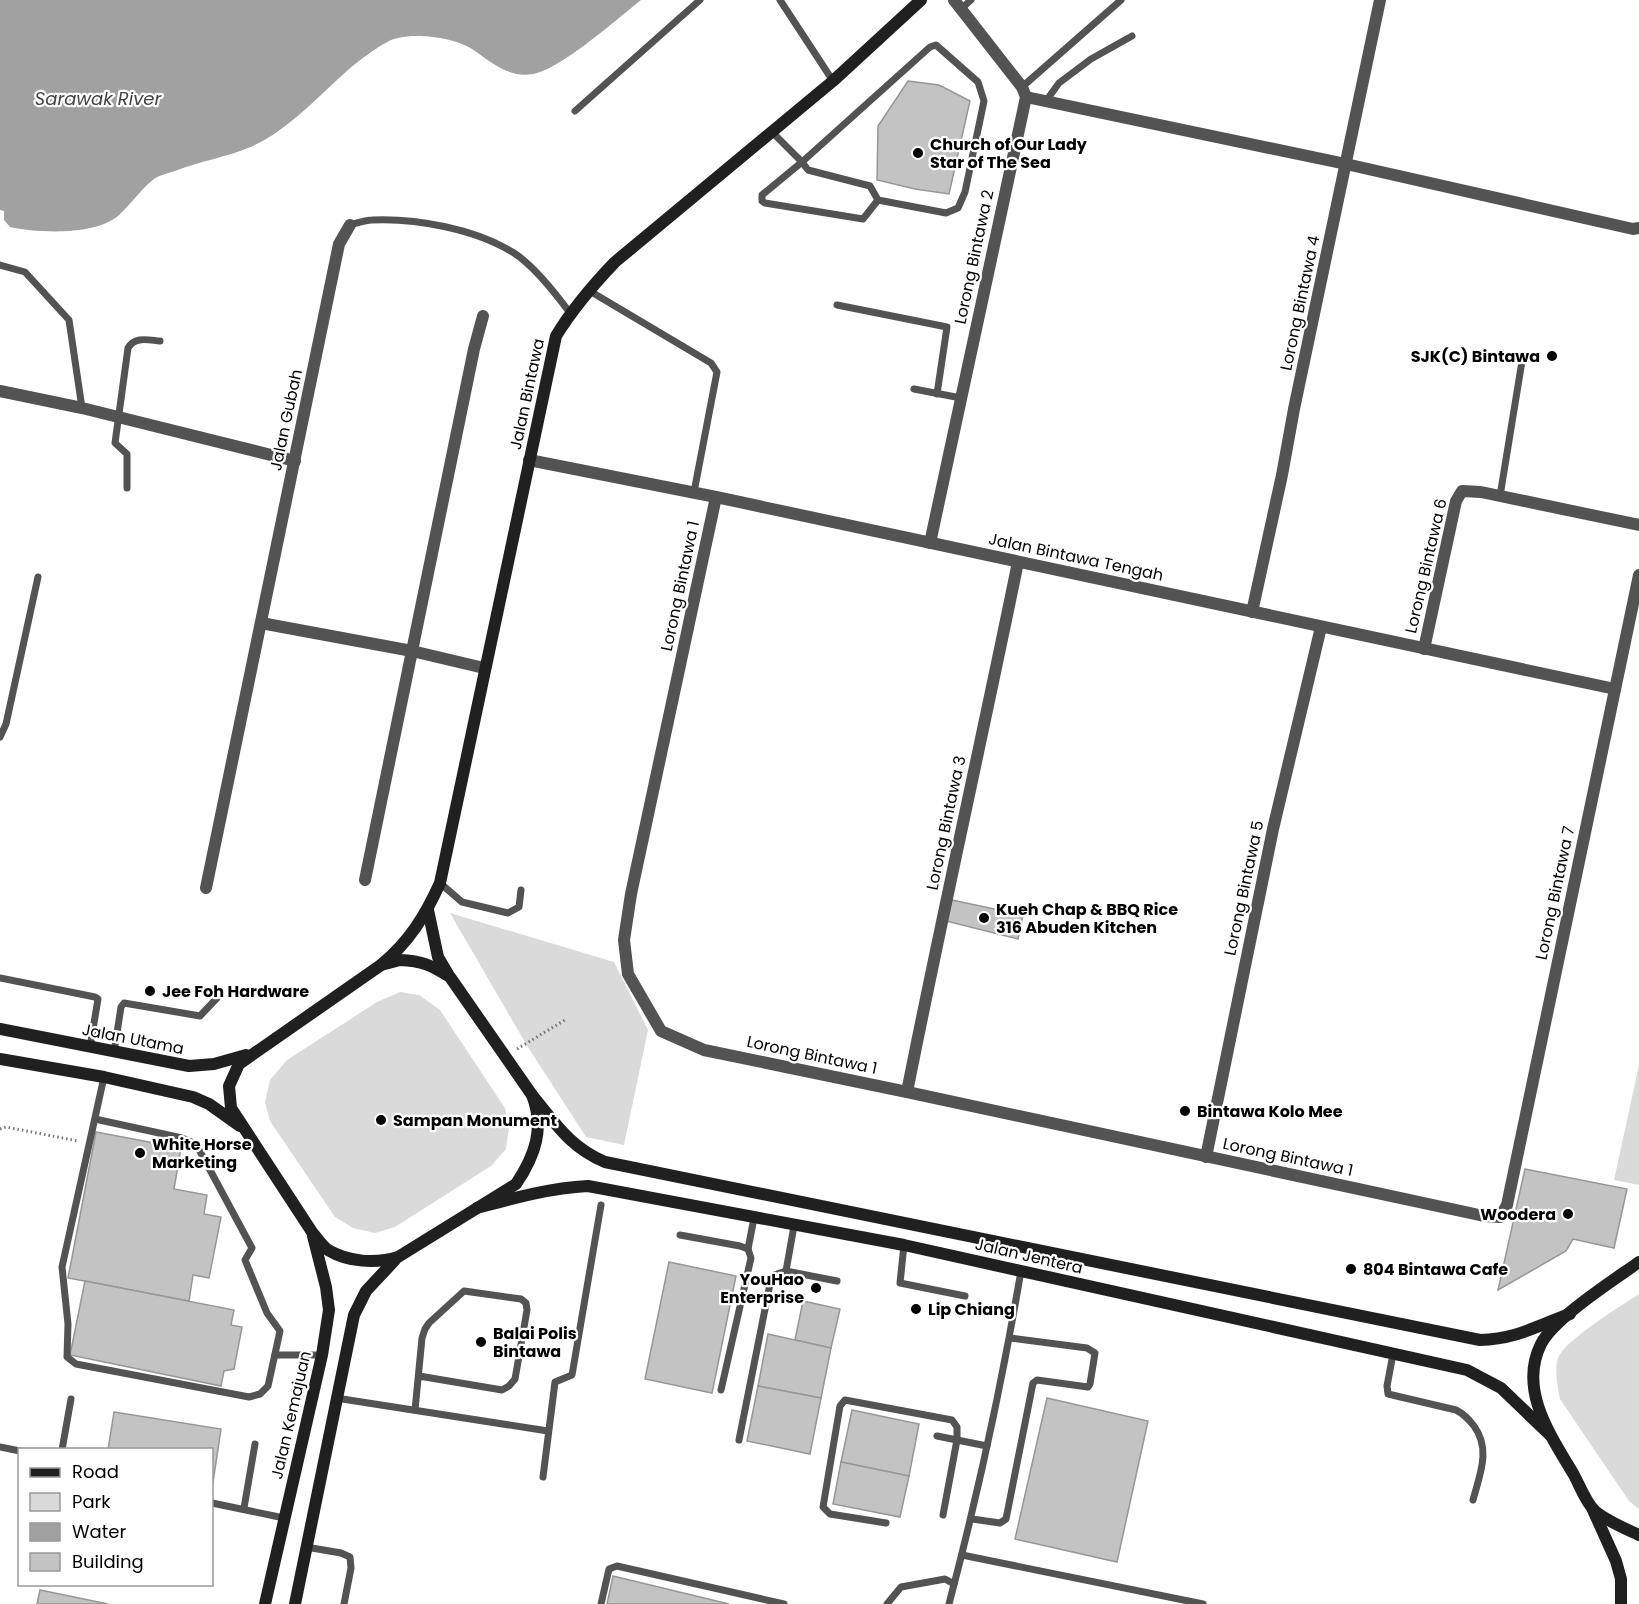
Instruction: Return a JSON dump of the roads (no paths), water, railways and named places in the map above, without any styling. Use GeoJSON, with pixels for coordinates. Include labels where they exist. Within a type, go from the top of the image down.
{"type":"FeatureCollection","features":[{"type":"Feature","properties":{"kind":"street","name":"Jalan Bintawa"},"geometry":{"type":"LineString","coordinates":[[259,1050],[381,965],[409,940],[428,910],[440,883],[556,336],[570,313],[615,262],[833,81],[921,0]]}},
{"type":"Feature","properties":{"kind":"street","name":"Lorong Bintawa 4"},"geometry":{"type":"LineString","coordinates":[[1252,612],[1380,0]]}},
{"type":"Feature","properties":{"kind":"street"},"geometry":{"type":"LineString","coordinates":[[958,4],[1024,92],[1046,101],[1181,128],[1633,229],[1639,228]]}},
{"type":"Feature","properties":{"kind":"street","name":"Lorong Bintawa 2"},"geometry":{"type":"LineString","coordinates":[[930,543],[1024,92]]}},
{"type":"Feature","properties":{"kind":"street","name":"Jalan Gubah"},"geometry":{"type":"LineString","coordinates":[[206,888],[339,244],[350,225]]}},
{"type":"Feature","properties":{"kind":"street"},"geometry":{"type":"LineString","coordinates":[[365,880],[474,349],[483,316]]}},
{"type":"Feature","properties":{"kind":"street"},"geometry":{"type":"LineString","coordinates":[[0,392],[82,408],[295,461]]}},
{"type":"Feature","properties":{"kind":"street","name":"Jalan Bintawa Tengah"},"geometry":{"type":"LineString","coordinates":[[529,460],[694,492],[1615,689]]}},
{"type":"Feature","properties":{"kind":"street","name":"Lorong Bintawa 6"},"geometry":{"type":"LineString","coordinates":[[1424,649],[1456,501],[1462,491],[1500,496]]}},
{"type":"Feature","properties":{"kind":"street"},"geometry":{"type":"LineString","coordinates":[[1500,496],[1639,525]]}},
{"type":"Feature","properties":{"kind":"street","name":"Lorong Bintawa 1"},"geometry":{"type":"LineString","coordinates":[[716,497],[631,894],[624,940],[628,974],[661,1030],[704,1050],[1484,1216],[1500,1217]]}},
{"type":"Feature","properties":{"kind":"street","name":"Lorong Bintawa 3"},"geometry":{"type":"LineString","coordinates":[[907,1092],[1018,562]]}},
{"type":"Feature","properties":{"kind":"street","name":"Lorong Bintawa 7"},"geometry":{"type":"LineString","coordinates":[[1500,1217],[1507,1205],[1639,575]]}},
{"type":"Feature","properties":{"kind":"street"},"geometry":{"type":"LineString","coordinates":[[261,623],[412,651],[484,668]]}},
{"type":"Feature","properties":{"kind":"street","name":"Lorong Bintawa 5"},"geometry":{"type":"LineString","coordinates":[[1206,1157],[1273,829],[1321,627]]}},
{"type":"Feature","properties":{"kind":"street","name":"Jalan Jentera"},"geometry":{"type":"LineString","coordinates":[[428,910],[438,957],[532,1095],[571,1142],[587,1154],[604,1162],[1480,1340],[1502,1340],[1570,1314]]}},
{"type":"Feature","properties":{"kind":"street"},"geometry":{"type":"LineString","coordinates":[[381,965],[400,960],[419,961],[450,977]]}},
{"type":"Feature","properties":{"kind":"street","name":"Jalan Utama"},"geometry":{"type":"LineString","coordinates":[[0,1029],[189,1066],[214,1064],[259,1050]]}},
{"type":"Feature","properties":{"kind":"street"},"geometry":{"type":"LineString","coordinates":[[259,1050],[239,1064],[229,1086],[231,1108],[312,1232],[326,1249],[360,1261],[382,1262],[398,1257],[516,1184],[529,1166],[536,1148],[538,1109],[532,1095]]}},
{"type":"Feature","properties":{"kind":"street"},"geometry":{"type":"LineString","coordinates":[[0,1059],[104,1077],[193,1097],[209,1104],[246,1131]]}},
{"type":"Feature","properties":{"kind":"street","name":"Jalan Jentera"},"geometry":{"type":"LineString","coordinates":[[477,1208],[516,1197],[567,1187],[588,1186],[904,1245],[1467,1370],[1501,1388],[1551,1436]]}},
{"type":"Feature","properties":{"kind":"street","name":"Jalan Kemajuan"},"geometry":{"type":"LineString","coordinates":[[265,1604],[322,1355],[329,1310],[326,1287],[312,1232]]}},
{"type":"Feature","properties":{"kind":"street"},"geometry":{"type":"LineString","coordinates":[[295,1604],[354,1316],[366,1291],[398,1257]]}},
{"type":"Feature","properties":{"kind":"street"},"geometry":{"type":"LineString","coordinates":[[1621,1604],[1621,1579],[1616,1561],[1593,1510],[1551,1436],[1536,1403],[1533,1372],[1540,1346],[1548,1332],[1639,1262]]}},
{"type":"Feature","properties":{"kind":"street"},"geometry":{"type":"LineString","coordinates":[[1593,1510],[1639,1535]]}},
{"type":"Feature","properties":{"kind":"lane"},"geometry":{"type":"LineString","coordinates":[[575,111],[700,0]]}},
{"type":"Feature","properties":{"kind":"lane"},"geometry":{"type":"LineString","coordinates":[[780,0],[833,81]]}},
{"type":"Feature","properties":{"kind":"lane"},"geometry":{"type":"LineString","coordinates":[[958,4],[971,0]]}},
{"type":"Feature","properties":{"kind":"lane"},"geometry":{"type":"LineString","coordinates":[[1024,92],[1121,0]]}},
{"type":"Feature","properties":{"kind":"lane"},"geometry":{"type":"LineString","coordinates":[[1046,101],[1059,83],[1091,60],[1132,36]]}},
{"type":"Feature","properties":{"kind":"lane"},"geometry":{"type":"LineString","coordinates":[[772,132],[802,162],[808,170],[870,186],[878,200],[946,213],[958,208],[965,192],[984,101],[978,82],[940,47],[936,45],[930,47],[802,162],[762,195],[762,201],[765,203],[863,219],[878,200]]}},
{"type":"Feature","properties":{"kind":"lane"},"geometry":{"type":"LineString","coordinates":[[350,225],[370,219],[413,222],[470,232],[514,253],[552,289],[570,313]]}},
{"type":"Feature","properties":{"kind":"lane"},"geometry":{"type":"LineString","coordinates":[[0,265],[26,272],[69,320],[82,408]]}},
{"type":"Feature","properties":{"kind":"lane"},"geometry":{"type":"LineString","coordinates":[[588,290],[711,363],[717,372],[694,492]]}},
{"type":"Feature","properties":{"kind":"lane"},"geometry":{"type":"LineString","coordinates":[[837,305],[948,327],[937,394]]}},
{"type":"Feature","properties":{"kind":"lane"},"geometry":{"type":"LineString","coordinates":[[127,489],[127,454],[115,443],[128,348],[131,343],[139,339],[160,341]]}},
{"type":"Feature","properties":{"kind":"lane"},"geometry":{"type":"LineString","coordinates":[[1500,496],[1523,355]]}},
{"type":"Feature","properties":{"kind":"lane"},"geometry":{"type":"LineString","coordinates":[[914,389],[961,398]]}},
{"type":"Feature","properties":{"kind":"lane"},"geometry":{"type":"LineString","coordinates":[[0,737],[6,724],[38,577]]}},
{"type":"Feature","properties":{"kind":"lane"},"geometry":{"type":"LineString","coordinates":[[440,883],[462,902],[508,913],[519,907],[521,890]]}},
{"type":"Feature","properties":{"kind":"lane"},"geometry":{"type":"LineString","coordinates":[[0,978],[98,999],[90,1047]]}},
{"type":"Feature","properties":{"kind":"lane"},"geometry":{"type":"LineString","coordinates":[[114,1052],[121,1007],[124,1003],[200,1016],[217,998]]}},
{"type":"Feature","properties":{"kind":"lane"},"geometry":{"type":"LineString","coordinates":[[95,1119],[183,1138],[196,1144],[252,1248],[245,1260],[267,1313],[280,1331],[268,1386],[260,1394],[249,1397],[76,1364],[67,1357],[68,1324],[62,1267],[104,1077]]}},
{"type":"Feature","properties":{"kind":"lane"},"geometry":{"type":"LineString","coordinates":[[543,1477],[555,1382],[572,1375],[601,1205]]}},
{"type":"Feature","properties":{"kind":"lane"},"geometry":{"type":"LineString","coordinates":[[721,1390],[751,1258],[747,1249],[754,1218]]}},
{"type":"Feature","properties":{"kind":"lane"},"geometry":{"type":"LineString","coordinates":[[786,1271],[794,1226]]}},
{"type":"Feature","properties":{"kind":"lane"},"geometry":{"type":"LineString","coordinates":[[680,1235],[747,1249]]}},
{"type":"Feature","properties":{"kind":"lane"},"geometry":{"type":"LineString","coordinates":[[904,1245],[900,1283],[965,1296]]}},
{"type":"Feature","properties":{"kind":"lane"},"geometry":{"type":"LineString","coordinates":[[739,1440],[770,1284],[774,1275],[786,1271],[837,1281]]}},
{"type":"Feature","properties":{"kind":"lane"},"geometry":{"type":"LineString","coordinates":[[949,1604],[972,1519],[1010,1338],[1021,1271]]}},
{"type":"Feature","properties":{"kind":"lane"},"geometry":{"type":"LineString","coordinates":[[415,1410],[424,1329],[458,1295],[464,1291],[521,1299],[526,1303],[527,1310],[515,1379],[509,1386],[502,1390],[419,1376]]}},
{"type":"Feature","properties":{"kind":"lane"},"geometry":{"type":"LineString","coordinates":[[972,1519],[1000,1523],[1006,1519],[1033,1383],[1036,1380],[1088,1387],[1090,1384],[1095,1353],[1087,1347],[1010,1338]]}},
{"type":"Feature","properties":{"kind":"lane"},"geometry":{"type":"LineString","coordinates":[[1393,1354],[1387,1386],[1388,1394],[1456,1410],[1465,1414],[1480,1434],[1484,1455],[1473,1500]]}},
{"type":"Feature","properties":{"kind":"lane"},"geometry":{"type":"LineString","coordinates":[[275,1355],[322,1355]]}},
{"type":"Feature","properties":{"kind":"lane"},"geometry":{"type":"LineString","coordinates":[[336,1398],[549,1431]]}},
{"type":"Feature","properties":{"kind":"lane"},"geometry":{"type":"LineString","coordinates":[[62,1448],[70,1399]]}},
{"type":"Feature","properties":{"kind":"lane"},"geometry":{"type":"LineString","coordinates":[[886,1523],[831,1514],[823,1507],[840,1406],[845,1400],[952,1420],[957,1427],[957,1440],[943,1515]]}},
{"type":"Feature","properties":{"kind":"lane"},"geometry":{"type":"LineString","coordinates":[[937,1436],[987,1446]]}},
{"type":"Feature","properties":{"kind":"lane"},"geometry":{"type":"LineString","coordinates":[[244,1508],[255,1444]]}},
{"type":"Feature","properties":{"kind":"lane"},"geometry":{"type":"LineString","coordinates":[[0,1447],[18,1450]]}},
{"type":"Feature","properties":{"kind":"lane"},"geometry":{"type":"LineString","coordinates":[[213,1503],[284,1518]]}},
{"type":"Feature","properties":{"kind":"lane"},"geometry":{"type":"LineString","coordinates":[[306,1547],[341,1553],[350,1557],[351,1568],[344,1604]]}},
{"type":"Feature","properties":{"kind":"lane"},"geometry":{"type":"LineString","coordinates":[[962,1555],[1203,1604]]}},
{"type":"Feature","properties":{"kind":"lane"},"geometry":{"type":"LineString","coordinates":[[601,1604],[609,1569],[617,1566],[758,1601],[784,1604]]}},
{"type":"Feature","properties":{"kind":"lane"},"geometry":{"type":"LineString","coordinates":[[887,1604],[901,1587],[945,1579],[954,1584]]}},
{"type":"Feature","properties":{"kind":"water","name":"Sarawak River"},"geometry":{"type":"Polygon","coordinates":[[[0,0],[641,0],[573,53],[545,70],[533,74],[524,75],[508,71],[454,41],[408,36],[389,41],[354,65],[289,123],[253,146],[156,178],[109,222],[82,230],[36,231],[10,227],[4,220],[4,211],[0,210],[0,0]]]}},
{"type":"Feature","properties":{"kind":"place","name":"Church of Our Lady Star of The Sea"},"geometry":{"type":"Point","coordinates":[918,153]}},
{"type":"Feature","properties":{"kind":"place","name":"SJK(C) Bintawa"},"geometry":{"type":"Point","coordinates":[1552,356]}},
{"type":"Feature","properties":{"kind":"place","name":"Kueh Chap & BBQ Rice 316 Abuden Kitchen"},"geometry":{"type":"Point","coordinates":[984,918]}},
{"type":"Feature","properties":{"kind":"place","name":"Jee Foh Hardware"},"geometry":{"type":"Point","coordinates":[150,991]}},
{"type":"Feature","properties":{"kind":"place","name":"Bintawa Kolo Mee"},"geometry":{"type":"Point","coordinates":[1185,1111]}},
{"type":"Feature","properties":{"kind":"place","name":"Sampan Monument"},"geometry":{"type":"Point","coordinates":[381,1120]}},
{"type":"Feature","properties":{"kind":"place","name":"White Horse Marketing"},"geometry":{"type":"Point","coordinates":[140,1153]}},
{"type":"Feature","properties":{"kind":"place","name":"Woodera"},"geometry":{"type":"Point","coordinates":[1568,1214]}},
{"type":"Feature","properties":{"kind":"place","name":"804 Bintawa Cafe"},"geometry":{"type":"Point","coordinates":[1351,1269]}},
{"type":"Feature","properties":{"kind":"place","name":"YouHao Enterprise"},"geometry":{"type":"Point","coordinates":[816,1288]}},
{"type":"Feature","properties":{"kind":"place","name":"Lip Chiang"},"geometry":{"type":"Point","coordinates":[916,1309]}},
{"type":"Feature","properties":{"kind":"place","name":"Balai Polis Bintawa"},"geometry":{"type":"Point","coordinates":[481,1342]}}]}
